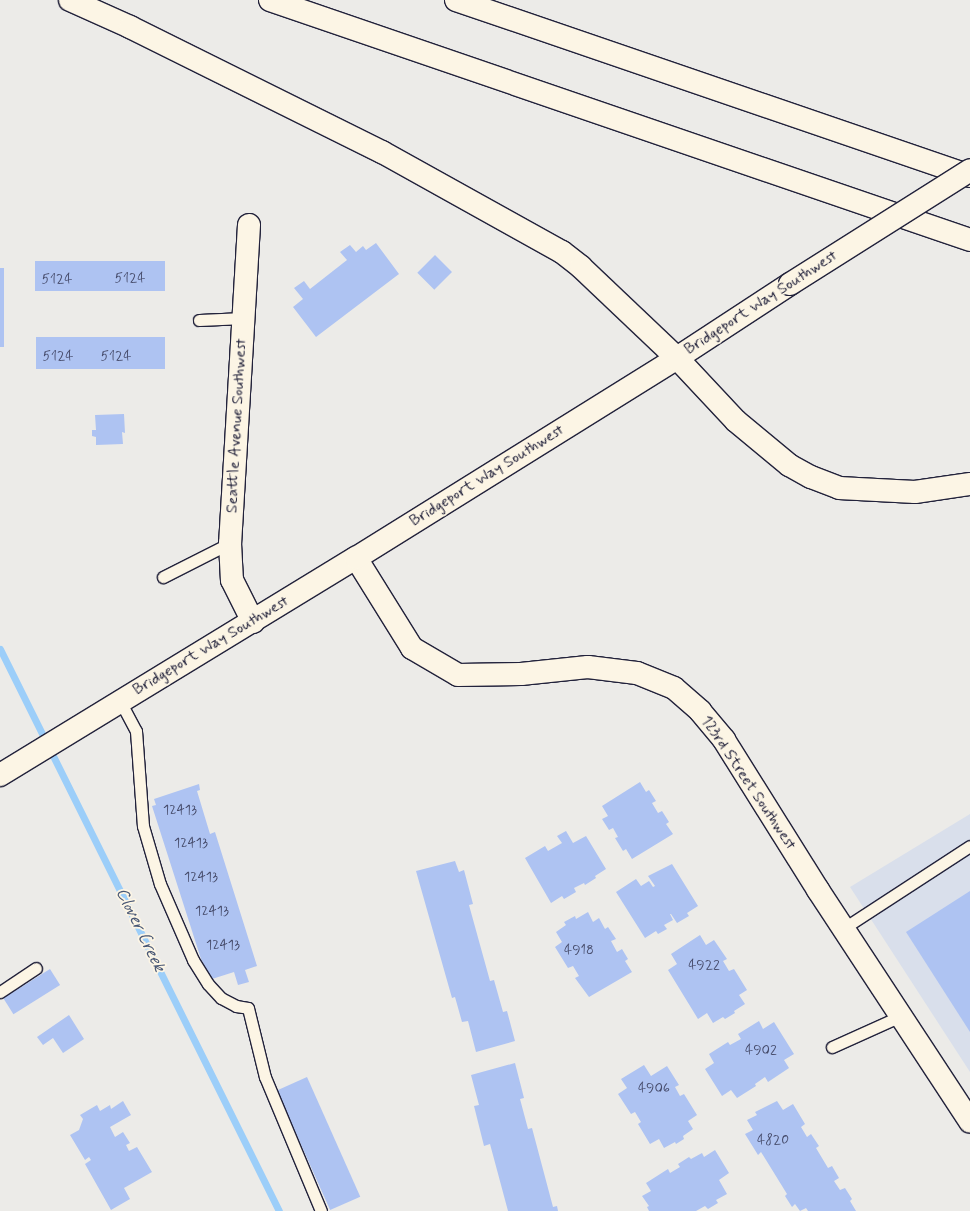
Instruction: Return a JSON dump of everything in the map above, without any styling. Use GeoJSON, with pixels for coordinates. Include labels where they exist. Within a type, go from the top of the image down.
{"type":"FeatureCollection","features":[{"type":"Feature","properties":{"kind":"main road"},"geometry":{"type":"LineString","coordinates":[[70,0],[130,26],[382,152],[562,252],[581,267],[677,358],[736,421],[789,465],[811,477],[838,488],[907,492],[970,484]]}},
{"type":"Feature","properties":{"kind":"main road"},"geometry":{"type":"LineString","coordinates":[[270,0],[970,240]]}},
{"type":"Feature","properties":{"kind":"main road"},"geometry":{"type":"LineString","coordinates":[[456,0],[970,176]]}},
{"type":"Feature","properties":{"kind":"main road","name":"Bridgeport Way Southwest"},"geometry":{"type":"LineString","coordinates":[[0,775],[356,558],[677,358],[790,284],[970,170]]}},
{"type":"Feature","properties":{"kind":"main road","name":"Seattle Avenue Southwest"},"geometry":{"type":"LineString","coordinates":[[250,225],[230,543],[232,580],[252,622]]}},
{"type":"Feature","properties":{"kind":"main road","name":"123rd Street Southwest"},"geometry":{"type":"LineString","coordinates":[[356,558],[412,648],[458,675],[521,674],[588,667],[638,673],[674,688],[700,711],[724,740],[970,1122]]}},
{"type":"Feature","properties":{"kind":"lane"},"geometry":{"type":"LineString","coordinates":[[199,320],[244,318]]}},
{"type":"Feature","properties":{"kind":"lane"},"geometry":{"type":"LineString","coordinates":[[163,577],[230,543]]}},
{"type":"Feature","properties":{"kind":"lane"},"geometry":{"type":"LineString","coordinates":[[120,701],[136,731],[143,826],[160,884],[192,960],[208,984],[221,998],[236,1006],[248,1008],[265,1077],[321,1211]]}},
{"type":"Feature","properties":{"kind":"lane"},"geometry":{"type":"LineString","coordinates":[[844,928],[970,846]]}},
{"type":"Feature","properties":{"kind":"lane"},"geometry":{"type":"LineString","coordinates":[[0,992],[36,968]]}},
{"type":"Feature","properties":{"kind":"lane"},"geometry":{"type":"LineString","coordinates":[[832,1046],[901,1016]]}},
{"type":"Feature","properties":{"kind":"shaded area"},"geometry":{"type":"Polygon","coordinates":[[[970,814],[970,1072],[850,887],[970,814]]]}},
{"type":"Feature","properties":{"kind":"building"},"geometry":{"type":"Polygon","coordinates":[[[376,243],[399,274],[316,337],[293,307],[303,299],[294,288],[304,281],[310,289],[347,260],[340,252],[350,245],[356,252],[363,246],[366,250],[376,243]]]}},
{"type":"Feature","properties":{"kind":"building"},"geometry":{"type":"Polygon","coordinates":[[[435,255],[452,272],[434,290],[417,273],[435,255]]]}},
{"type":"Feature","properties":{"kind":"building"},"geometry":{"type":"Polygon","coordinates":[[[35,261],[165,261],[165,291],[35,291],[35,261]]]}},
{"type":"Feature","properties":{"kind":"building"},"geometry":{"type":"Polygon","coordinates":[[[0,268],[4,268],[4,347],[0,347],[0,268]]]}},
{"type":"Feature","properties":{"kind":"building"},"geometry":{"type":"Polygon","coordinates":[[[36,337],[165,337],[165,369],[36,369],[36,337]]]}},
{"type":"Feature","properties":{"kind":"building"},"geometry":{"type":"Polygon","coordinates":[[[124,414],[125,433],[122,432],[123,444],[96,445],[96,437],[92,436],[92,430],[96,430],[95,415],[124,414]]]}},
{"type":"Feature","properties":{"kind":"building"},"geometry":{"type":"Polygon","coordinates":[[[640,782],[646,792],[649,790],[656,801],[652,803],[658,813],[662,811],[669,822],[666,824],[673,834],[632,859],[626,849],[623,851],[615,838],[618,837],[613,828],[609,830],[602,819],[608,816],[602,806],[640,782]]]}},
{"type":"Feature","properties":{"kind":"building"},"geometry":{"type":"Polygon","coordinates":[[[199,784],[200,790],[197,791],[210,834],[215,832],[257,966],[245,970],[249,982],[238,985],[234,972],[212,979],[201,959],[152,806],[156,805],[154,799],[199,784]]]}},
{"type":"Feature","properties":{"kind":"building"},"geometry":{"type":"Polygon","coordinates":[[[566,831],[573,843],[586,836],[606,869],[585,885],[584,883],[574,888],[576,892],[564,899],[562,896],[551,903],[525,858],[545,846],[548,851],[562,843],[557,836],[566,831]]]}},
{"type":"Feature","properties":{"kind":"building"},"geometry":{"type":"Polygon","coordinates":[[[455,861],[459,872],[464,870],[473,904],[469,905],[490,981],[494,980],[503,1012],[507,1011],[515,1041],[476,1052],[468,1021],[462,1022],[455,997],[452,998],[416,871],[455,861]]]}},
{"type":"Feature","properties":{"kind":"building"},"geometry":{"type":"Polygon","coordinates":[[[672,864],[698,906],[687,913],[689,916],[677,923],[670,914],[673,920],[664,925],[667,929],[658,934],[656,931],[645,938],[616,892],[636,879],[641,886],[649,881],[653,887],[655,886],[648,876],[672,864]]]}},
{"type":"Feature","properties":{"kind":"building"},"geometry":{"type":"Polygon","coordinates":[[[970,891],[970,1032],[906,932],[970,891]]]}},
{"type":"Feature","properties":{"kind":"building"},"geometry":{"type":"Polygon","coordinates":[[[588,912],[593,922],[599,918],[605,929],[608,927],[616,939],[611,941],[617,952],[622,949],[628,959],[625,961],[632,972],[589,997],[575,978],[579,976],[573,966],[568,968],[555,947],[562,942],[556,932],[566,925],[564,922],[575,916],[576,919],[588,912]]]}},
{"type":"Feature","properties":{"kind":"building"},"geometry":{"type":"Polygon","coordinates":[[[700,935],[706,945],[714,940],[727,959],[723,961],[729,971],[734,969],[747,990],[739,995],[745,1004],[725,1019],[723,1017],[713,1023],[707,1013],[698,1019],[668,970],[677,964],[671,954],[700,935]]]}},
{"type":"Feature","properties":{"kind":"building"},"geometry":{"type":"Polygon","coordinates":[[[50,969],[60,985],[13,1014],[3,998],[50,969]]]}},
{"type":"Feature","properties":{"kind":"building"},"geometry":{"type":"Polygon","coordinates":[[[69,1015],[84,1039],[63,1053],[53,1038],[43,1045],[37,1037],[69,1015]]]}},
{"type":"Feature","properties":{"kind":"building"},"geometry":{"type":"Polygon","coordinates":[[[759,1021],[763,1029],[774,1022],[794,1054],[784,1060],[789,1068],[768,1082],[765,1077],[755,1084],[756,1086],[737,1098],[731,1090],[722,1096],[705,1069],[714,1063],[709,1054],[728,1042],[730,1045],[741,1039],[738,1034],[759,1021]]]}},
{"type":"Feature","properties":{"kind":"building"},"geometry":{"type":"Polygon","coordinates":[[[515,1063],[524,1098],[520,1099],[528,1129],[532,1128],[553,1207],[557,1206],[558,1211],[508,1211],[490,1144],[484,1146],[474,1106],[479,1105],[471,1075],[515,1063]]]}},
{"type":"Feature","properties":{"kind":"building"},"geometry":{"type":"Polygon","coordinates":[[[644,1065],[651,1076],[667,1066],[679,1085],[675,1087],[680,1096],[684,1094],[697,1115],[688,1121],[693,1129],[683,1136],[684,1139],[676,1144],[675,1142],[664,1148],[659,1139],[650,1144],[638,1124],[641,1122],[635,1112],[631,1114],[618,1094],[627,1088],[621,1079],[644,1065]]]}},
{"type":"Feature","properties":{"kind":"building"},"geometry":{"type":"Polygon","coordinates":[[[307,1077],[360,1197],[330,1210],[277,1090],[307,1077]]]}},
{"type":"Feature","properties":{"kind":"building"},"geometry":{"type":"Polygon","coordinates":[[[123,1101],[131,1115],[110,1127],[115,1137],[123,1132],[130,1143],[126,1145],[129,1151],[137,1147],[152,1172],[124,1188],[130,1199],[111,1210],[85,1164],[91,1160],[89,1157],[85,1160],[70,1135],[79,1130],[83,1119],[80,1115],[97,1105],[100,1111],[110,1105],[111,1109],[123,1101]]]}},
{"type":"Feature","properties":{"kind":"building"},"geometry":{"type":"Polygon","coordinates":[[[777,1101],[783,1110],[793,1104],[805,1124],[801,1127],[807,1137],[811,1134],[819,1146],[816,1148],[828,1168],[832,1166],[839,1178],[834,1181],[840,1190],[845,1188],[852,1199],[850,1201],[856,1211],[808,1211],[806,1208],[800,1211],[795,1204],[792,1207],[785,1196],[787,1194],[761,1152],[758,1155],[745,1134],[753,1130],[747,1120],[757,1115],[755,1112],[777,1101]]]}},
{"type":"Feature","properties":{"kind":"building"},"geometry":{"type":"Polygon","coordinates":[[[715,1150],[729,1173],[719,1180],[727,1194],[716,1200],[718,1203],[708,1209],[705,1206],[696,1211],[649,1211],[647,1207],[649,1206],[642,1196],[651,1191],[646,1183],[668,1169],[670,1173],[680,1167],[678,1164],[689,1157],[691,1159],[702,1153],[704,1157],[715,1150]]]}},
{"type":"Feature","properties":{"kind":"waterway","name":"Clover Creek"},"geometry":{"type":"LineString","coordinates":[[0,649],[279,1211]]}}]}
